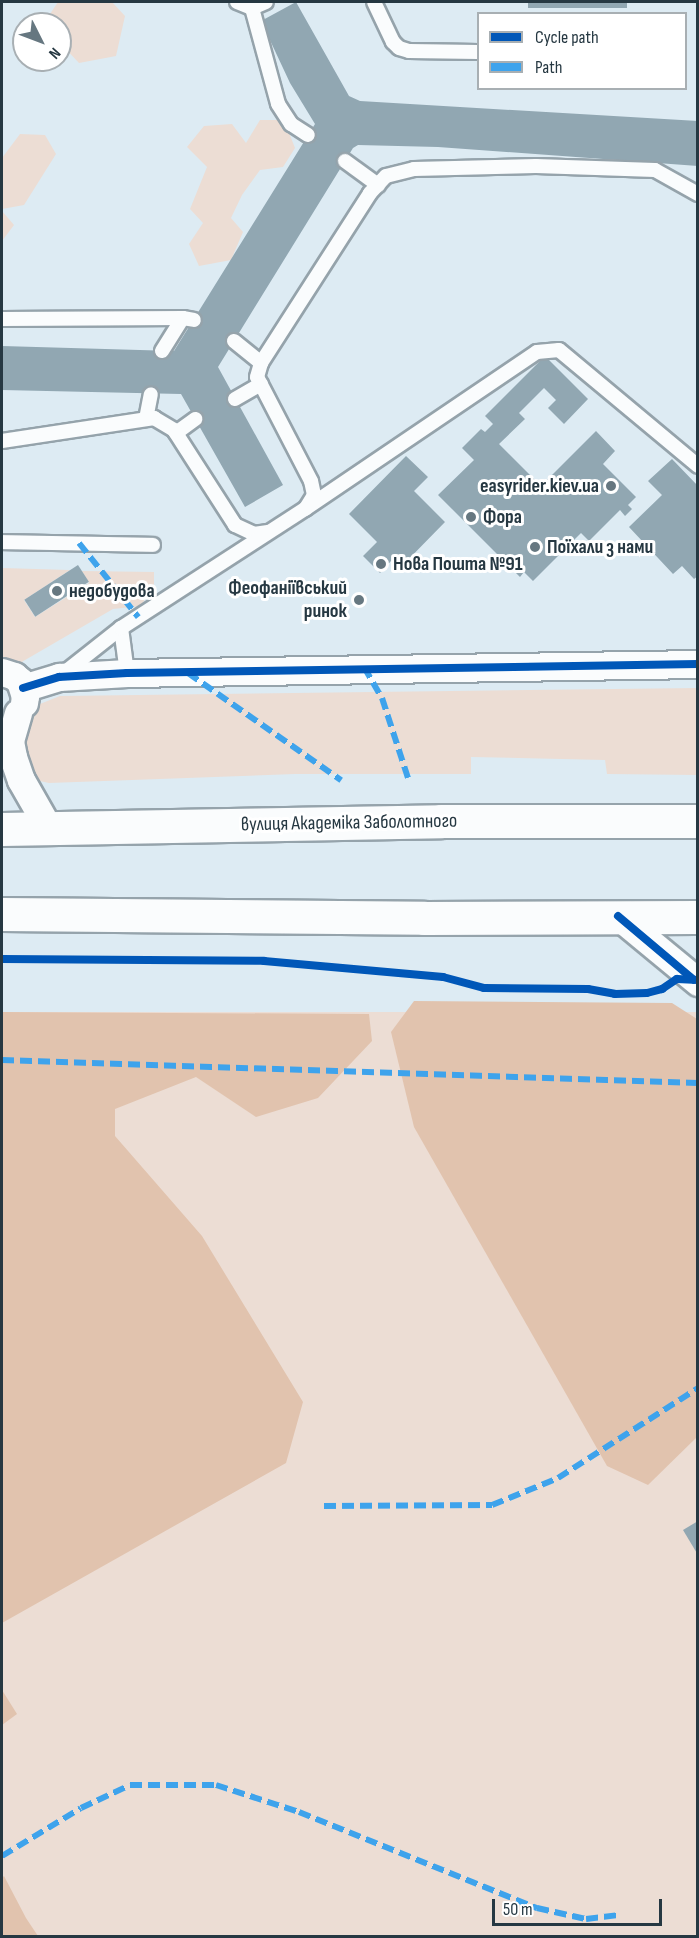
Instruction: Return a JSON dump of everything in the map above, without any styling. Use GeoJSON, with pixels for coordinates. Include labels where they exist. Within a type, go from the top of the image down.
{"type":"FeatureCollection","features":[{"type":"Feature","properties":{"kind":"highway","name":"вулиця Академіка Заболотного"},"geometry":{"type":"LineString","coordinates":[[2,829],[441,821],[698,821]]}},
{"type":"Feature","properties":{"kind":"highway"},"geometry":{"type":"LineString","coordinates":[[2,914],[401,918],[698,917]]}},
{"type":"Feature","properties":{"kind":"street"},"geometry":{"type":"LineString","coordinates":[[14,707],[59,677],[127,673],[698,664]]}},
{"type":"Feature","properties":{"kind":"street"},"geometry":{"type":"LineString","coordinates":[[2,672],[14,676],[14,707],[10,741],[13,757],[21,780],[49,829]]}},
{"type":"Feature","properties":{"kind":"street"},"geometry":{"type":"LineString","coordinates":[[618,916],[698,982]]}},
{"type":"Feature","properties":{"kind":"lane"},"geometry":{"type":"LineString","coordinates":[[237,2],[252,8],[266,2]]}},
{"type":"Feature","properties":{"kind":"lane"},"geometry":{"type":"LineString","coordinates":[[374,2],[393,42],[399,48],[409,51],[477,52]]}},
{"type":"Feature","properties":{"kind":"lane"},"geometry":{"type":"LineString","coordinates":[[252,8],[278,104],[291,124],[308,135]]}},
{"type":"Feature","properties":{"kind":"lane"},"geometry":{"type":"LineString","coordinates":[[345,161],[378,185]]}},
{"type":"Feature","properties":{"kind":"lane"},"geometry":{"type":"LineString","coordinates":[[305,509],[314,495],[311,481],[257,377],[261,363],[386,176],[414,169],[548,167],[655,170],[698,194]]}},
{"type":"Feature","properties":{"kind":"lane"},"geometry":{"type":"LineString","coordinates":[[2,319],[188,319],[162,351]]}},
{"type":"Feature","properties":{"kind":"lane"},"geometry":{"type":"LineString","coordinates":[[234,341],[261,363]]}},
{"type":"Feature","properties":{"kind":"lane"},"geometry":{"type":"LineString","coordinates":[[59,677],[121,628],[272,531],[537,352],[560,350],[698,466]]}},
{"type":"Feature","properties":{"kind":"lane"},"geometry":{"type":"LineString","coordinates":[[235,399],[261,384]]}},
{"type":"Feature","properties":{"kind":"lane"},"geometry":{"type":"LineString","coordinates":[[146,419],[151,394]]}},
{"type":"Feature","properties":{"kind":"lane"},"geometry":{"type":"LineString","coordinates":[[2,441],[154,418],[176,433],[235,525],[254,534],[272,531]]}},
{"type":"Feature","properties":{"kind":"lane"},"geometry":{"type":"LineString","coordinates":[[176,433],[195,419]]}},
{"type":"Feature","properties":{"kind":"lane"},"geometry":{"type":"LineString","coordinates":[[2,542],[153,545]]}},
{"type":"Feature","properties":{"kind":"lane"},"geometry":{"type":"LineString","coordinates":[[121,628],[127,673]]}},
{"type":"Feature","properties":{"kind":"shaded area"},"geometry":{"type":"Polygon","coordinates":[[[58,2],[112,2],[125,16],[116,56],[79,63],[72,56],[72,12],[51,12],[58,2]]]}},
{"type":"Feature","properties":{"kind":"shaded area"},"geometry":{"type":"Polygon","coordinates":[[[260,120],[284,120],[295,148],[283,167],[260,170],[242,195],[231,218],[243,232],[231,260],[199,266],[189,244],[203,223],[190,209],[207,167],[187,147],[204,126],[232,124],[246,143],[260,120]]]}},
{"type":"Feature","properties":{"kind":"shaded area"},"geometry":{"type":"Polygon","coordinates":[[[20,134],[45,135],[56,154],[24,205],[2,209],[2,158],[20,134]]]}},
{"type":"Feature","properties":{"kind":"shaded area"},"geometry":{"type":"Polygon","coordinates":[[[2,211],[14,225],[2,241],[2,211]]]}},
{"type":"Feature","properties":{"kind":"shaded area"},"geometry":{"type":"Polygon","coordinates":[[[2,568],[70,570],[24,600],[35,617],[89,583],[82,571],[154,572],[154,584],[141,606],[113,609],[20,663],[2,664],[2,568]]]}},
{"type":"Feature","properties":{"kind":"shaded area"},"geometry":{"type":"Polygon","coordinates":[[[697,688],[697,775],[607,774],[605,760],[471,757],[471,774],[295,774],[49,783],[35,780],[25,771],[21,733],[27,714],[40,704],[60,696],[697,688]]]}},
{"type":"Feature","properties":{"kind":"shaded area"},"geometry":{"type":"Polygon","coordinates":[[[414,1001],[672,1003],[697,1019],[697,1437],[648,1485],[607,1466],[414,1127],[391,1032],[414,1001]]]}},
{"type":"Feature","properties":{"kind":"shaded area"},"geometry":{"type":"Polygon","coordinates":[[[2,1012],[696,1012],[696,1936],[2,1936],[2,1012]]]}},
{"type":"Feature","properties":{"kind":"shaded area"},"geometry":{"type":"Polygon","coordinates":[[[2,1012],[369,1014],[372,1041],[318,1098],[256,1117],[196,1077],[115,1109],[115,1136],[202,1236],[303,1402],[286,1463],[2,1623],[2,1012]]]}},
{"type":"Feature","properties":{"kind":"shaded area"},"geometry":{"type":"Polygon","coordinates":[[[2,1690],[17,1714],[2,1725],[2,1690]]]}},
{"type":"Feature","properties":{"kind":"shaded area"},"geometry":{"type":"Polygon","coordinates":[[[4,1876],[38,1936],[2,1936],[2,1878],[4,1876]]]}},
{"type":"Feature","properties":{"kind":"building"},"geometry":{"type":"Polygon","coordinates":[[[296,2],[349,96],[360,101],[698,121],[698,166],[438,147],[358,145],[353,148],[218,367],[283,485],[245,507],[181,394],[2,390],[2,346],[174,351],[315,124],[290,83],[261,21],[296,2]]]}},
{"type":"Feature","properties":{"kind":"building"},"geometry":{"type":"Polygon","coordinates":[[[528,2],[627,2],[627,8],[528,8],[528,2]]]}},
{"type":"Feature","properties":{"kind":"building"},"geometry":{"type":"Polygon","coordinates":[[[545,356],[588,399],[564,424],[548,408],[556,400],[544,388],[519,413],[525,419],[499,444],[541,486],[596,431],[615,451],[603,464],[636,497],[628,505],[632,509],[625,516],[620,510],[589,541],[581,533],[533,581],[524,572],[520,577],[438,495],[474,460],[462,448],[481,429],[485,432],[493,424],[485,416],[545,356]]]}},
{"type":"Feature","properties":{"kind":"building"},"geometry":{"type":"Polygon","coordinates":[[[406,456],[428,477],[414,491],[445,522],[399,569],[391,561],[380,573],[363,556],[377,542],[349,514],[406,456]]]}},
{"type":"Feature","properties":{"kind":"building"},"geometry":{"type":"Polygon","coordinates":[[[672,459],[698,486],[698,576],[694,579],[682,566],[673,574],[629,527],[662,495],[648,481],[672,459]]]}},
{"type":"Feature","properties":{"kind":"building","name":"недобудова"},"geometry":{"type":"Polygon","coordinates":[[[78,565],[89,582],[35,617],[24,600],[78,565]]]}},
{"type":"Feature","properties":{"kind":"building"},"geometry":{"type":"Polygon","coordinates":[[[698,1521],[698,1555],[683,1530],[698,1521]]]}},
{"type":"Feature","properties":{"kind":"marked path"},"geometry":{"type":"LineString","coordinates":[[79,543],[138,617]]}},
{"type":"Feature","properties":{"kind":"marked path"},"geometry":{"type":"LineString","coordinates":[[364,667],[382,698],[408,778]]}},
{"type":"Feature","properties":{"kind":"marked path"},"geometry":{"type":"LineString","coordinates":[[188,673],[341,780]]}},
{"type":"Feature","properties":{"kind":"marked path"},"geometry":{"type":"LineString","coordinates":[[2,1060],[698,1083]]}},
{"type":"Feature","properties":{"kind":"marked path"},"geometry":{"type":"LineString","coordinates":[[324,1506],[492,1505],[558,1478],[698,1388]]}},
{"type":"Feature","properties":{"kind":"marked path"},"geometry":{"type":"LineString","coordinates":[[2,1856],[81,1808],[130,1785],[216,1785],[299,1812],[537,1908],[586,1919],[620,1915]]}},
{"type":"Feature","properties":{"kind":"cycle path"},"geometry":{"type":"LineString","coordinates":[[23,688],[59,677],[127,673],[698,664]]}},
{"type":"Feature","properties":{"kind":"cycle path"},"geometry":{"type":"LineString","coordinates":[[618,916],[694,980]]}},
{"type":"Feature","properties":{"kind":"cycle path"},"geometry":{"type":"LineString","coordinates":[[2,959],[264,961],[443,977],[484,988],[588,989],[615,994],[647,993],[662,989],[677,979],[698,980]]}},
{"type":"Feature","properties":{"kind":"place","name":"easyrider.kiev.ua"},"geometry":{"type":"Point","coordinates":[611,486]}},
{"type":"Feature","properties":{"kind":"place","name":"Фора"},"geometry":{"type":"Point","coordinates":[471,517]}},
{"type":"Feature","properties":{"kind":"place","name":"Поїхали з нами"},"geometry":{"type":"Point","coordinates":[535,547]}},
{"type":"Feature","properties":{"kind":"place","name":"Нова Пошта №91"},"geometry":{"type":"Point","coordinates":[381,564]}},
{"type":"Feature","properties":{"kind":"place","name":"недобудова"},"geometry":{"type":"Point","coordinates":[57,591]}},
{"type":"Feature","properties":{"kind":"place","name":"Феофаніївський ринок"},"geometry":{"type":"Point","coordinates":[359,600]}}]}
